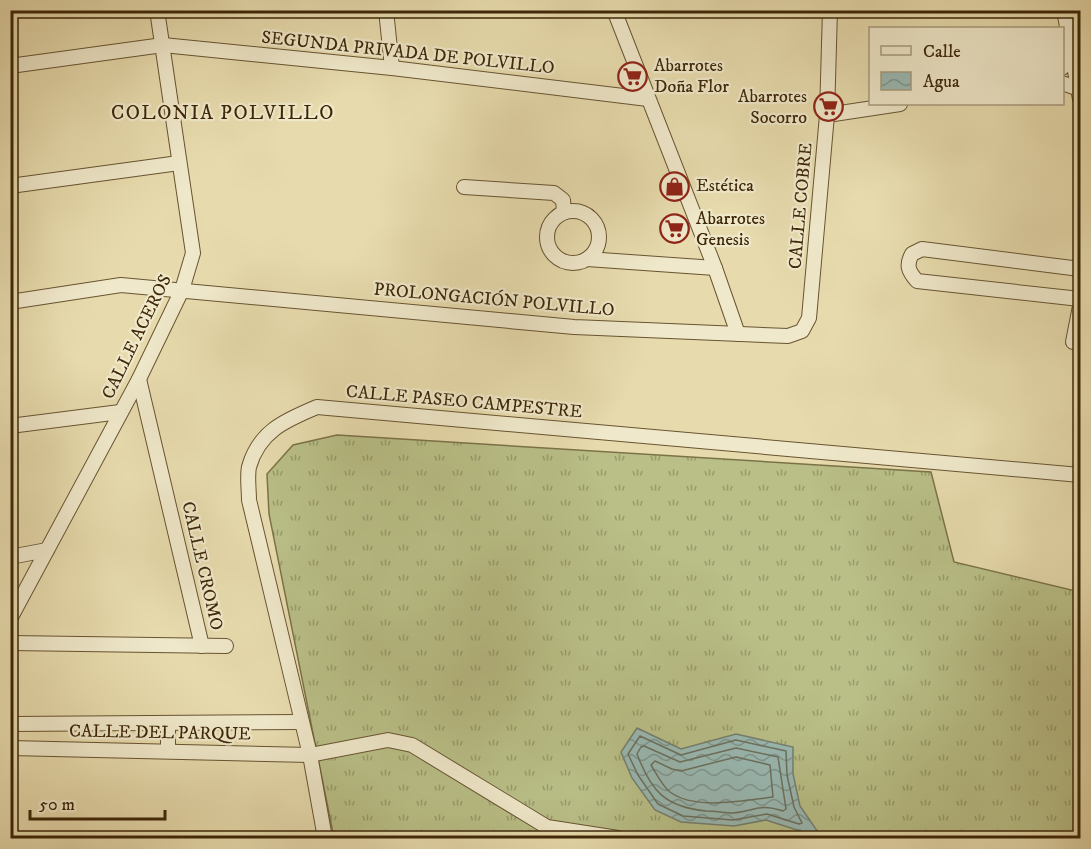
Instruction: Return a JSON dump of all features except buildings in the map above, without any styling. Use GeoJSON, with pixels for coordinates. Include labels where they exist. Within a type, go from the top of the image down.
{"type":"FeatureCollection","features":[{"type":"Feature","properties":{"kind":"street","name":"CALLE ACEROS"},"geometry":{"type":"LineString","coordinates":[[10,619],[139,379],[182,290],[193,253],[157,10]]}},
{"type":"Feature","properties":{"kind":"street"},"geometry":{"type":"LineString","coordinates":[[386,10],[392,68]]}},
{"type":"Feature","properties":{"kind":"street"},"geometry":{"type":"LineString","coordinates":[[614,10],[715,268],[738,334]]}},
{"type":"Feature","properties":{"kind":"street","name":"CALLE COBRE"},"geometry":{"type":"LineString","coordinates":[[802,331],[809,318],[827,115],[830,10]]}},
{"type":"Feature","properties":{"kind":"street"},"geometry":{"type":"LineString","coordinates":[[1064,10],[1080,94]]}},
{"type":"Feature","properties":{"kind":"street","name":"SEGUNDA PRIVADA DE POLVILLO"},"geometry":{"type":"LineString","coordinates":[[10,66],[163,45],[392,68],[648,99]]}},
{"type":"Feature","properties":{"kind":"street"},"geometry":{"type":"LineString","coordinates":[[1064,64],[1071,49]]}},
{"type":"Feature","properties":{"kind":"street"},"geometry":{"type":"LineString","coordinates":[[1064,84],[1080,94]]}},
{"type":"Feature","properties":{"kind":"street"},"geometry":{"type":"LineString","coordinates":[[827,115],[893,105]]}},
{"type":"Feature","properties":{"kind":"street"},"geometry":{"type":"LineString","coordinates":[[10,186],[179,163]]}},
{"type":"Feature","properties":{"kind":"street"},"geometry":{"type":"LineString","coordinates":[[464,187],[554,193],[563,200],[564,212]]}},
{"type":"Feature","properties":{"kind":"street"},"geometry":{"type":"LineString","coordinates":[[564,212],[580,212],[593,221],[597,228],[598,245],[587,259],[578,263],[561,260],[549,247],[548,230],[552,222],[564,212]]}},
{"type":"Feature","properties":{"kind":"street"},"geometry":{"type":"LineString","coordinates":[[1080,269],[922,249],[912,254],[907,263],[909,274],[916,281],[1080,299]]}},
{"type":"Feature","properties":{"kind":"street"},"geometry":{"type":"LineString","coordinates":[[587,259],[715,268]]}},
{"type":"Feature","properties":{"kind":"street","name":"PROLONGACIÓN POLVILLO"},"geometry":{"type":"LineString","coordinates":[[10,302],[121,285],[574,327],[788,336],[802,331]]}},
{"type":"Feature","properties":{"kind":"street"},"geometry":{"type":"LineString","coordinates":[[1073,342],[1080,306]]}},
{"type":"Feature","properties":{"kind":"street","name":"CALLE CROMO"},"geometry":{"type":"LineString","coordinates":[[10,643],[202,646],[139,379]]}},
{"type":"Feature","properties":{"kind":"street","name":"CALLE PASEO CAMPESTRE"},"geometry":{"type":"LineString","coordinates":[[325,838],[310,755],[249,500],[249,468],[262,438],[288,419],[317,407],[1080,475]]}},
{"type":"Feature","properties":{"kind":"street"},"geometry":{"type":"LineString","coordinates":[[10,426],[120,412]]}},
{"type":"Feature","properties":{"kind":"street"},"geometry":{"type":"LineString","coordinates":[[10,557],[47,550]]}},
{"type":"Feature","properties":{"kind":"street"},"geometry":{"type":"LineString","coordinates":[[202,646],[226,646]]}},
{"type":"Feature","properties":{"kind":"street"},"geometry":{"type":"LineString","coordinates":[[168,723],[168,751]]}},
{"type":"Feature","properties":{"kind":"street","name":"CALLE DEL PARQUE"},"geometry":{"type":"LineString","coordinates":[[10,724],[301,723]]}},
{"type":"Feature","properties":{"kind":"street","name":"CALLE DEL PARQUE"},"geometry":{"type":"LineString","coordinates":[[10,748],[310,755],[388,740],[412,745],[548,827],[618,838]]}},
{"type":"Feature","properties":{"kind":"green space"},"geometry":{"type":"Polygon","coordinates":[[[337,435],[931,472],[954,562],[1080,592],[1080,838],[334,838],[269,514],[267,474],[293,445],[337,435]]]}},
{"type":"Feature","properties":{"kind":"water"},"geometry":{"type":"Polygon","coordinates":[[[637,728],[681,749],[736,734],[793,747],[793,774],[800,806],[822,838],[766,820],[734,826],[681,822],[655,810],[632,778],[621,752],[637,728]]]}},
{"type":"Feature","properties":{"kind":"place","name":"Abarrotes Doña Flor"},"geometry":{"type":"Point","coordinates":[633,76]}},
{"type":"Feature","properties":{"kind":"place","name":"Abarrotes Socorro"},"geometry":{"type":"Point","coordinates":[828,107]}},
{"type":"Feature","properties":{"kind":"place","name":"Estética"},"geometry":{"type":"Point","coordinates":[675,186]}},
{"type":"Feature","properties":{"kind":"place","name":"Abarrotes Genesis"},"geometry":{"type":"Point","coordinates":[675,229]}},
{"type":"Feature","properties":{"kind":"district","name":"COLONIA POLVILLO"},"geometry":{"type":"Point","coordinates":[223,113]}}]}
